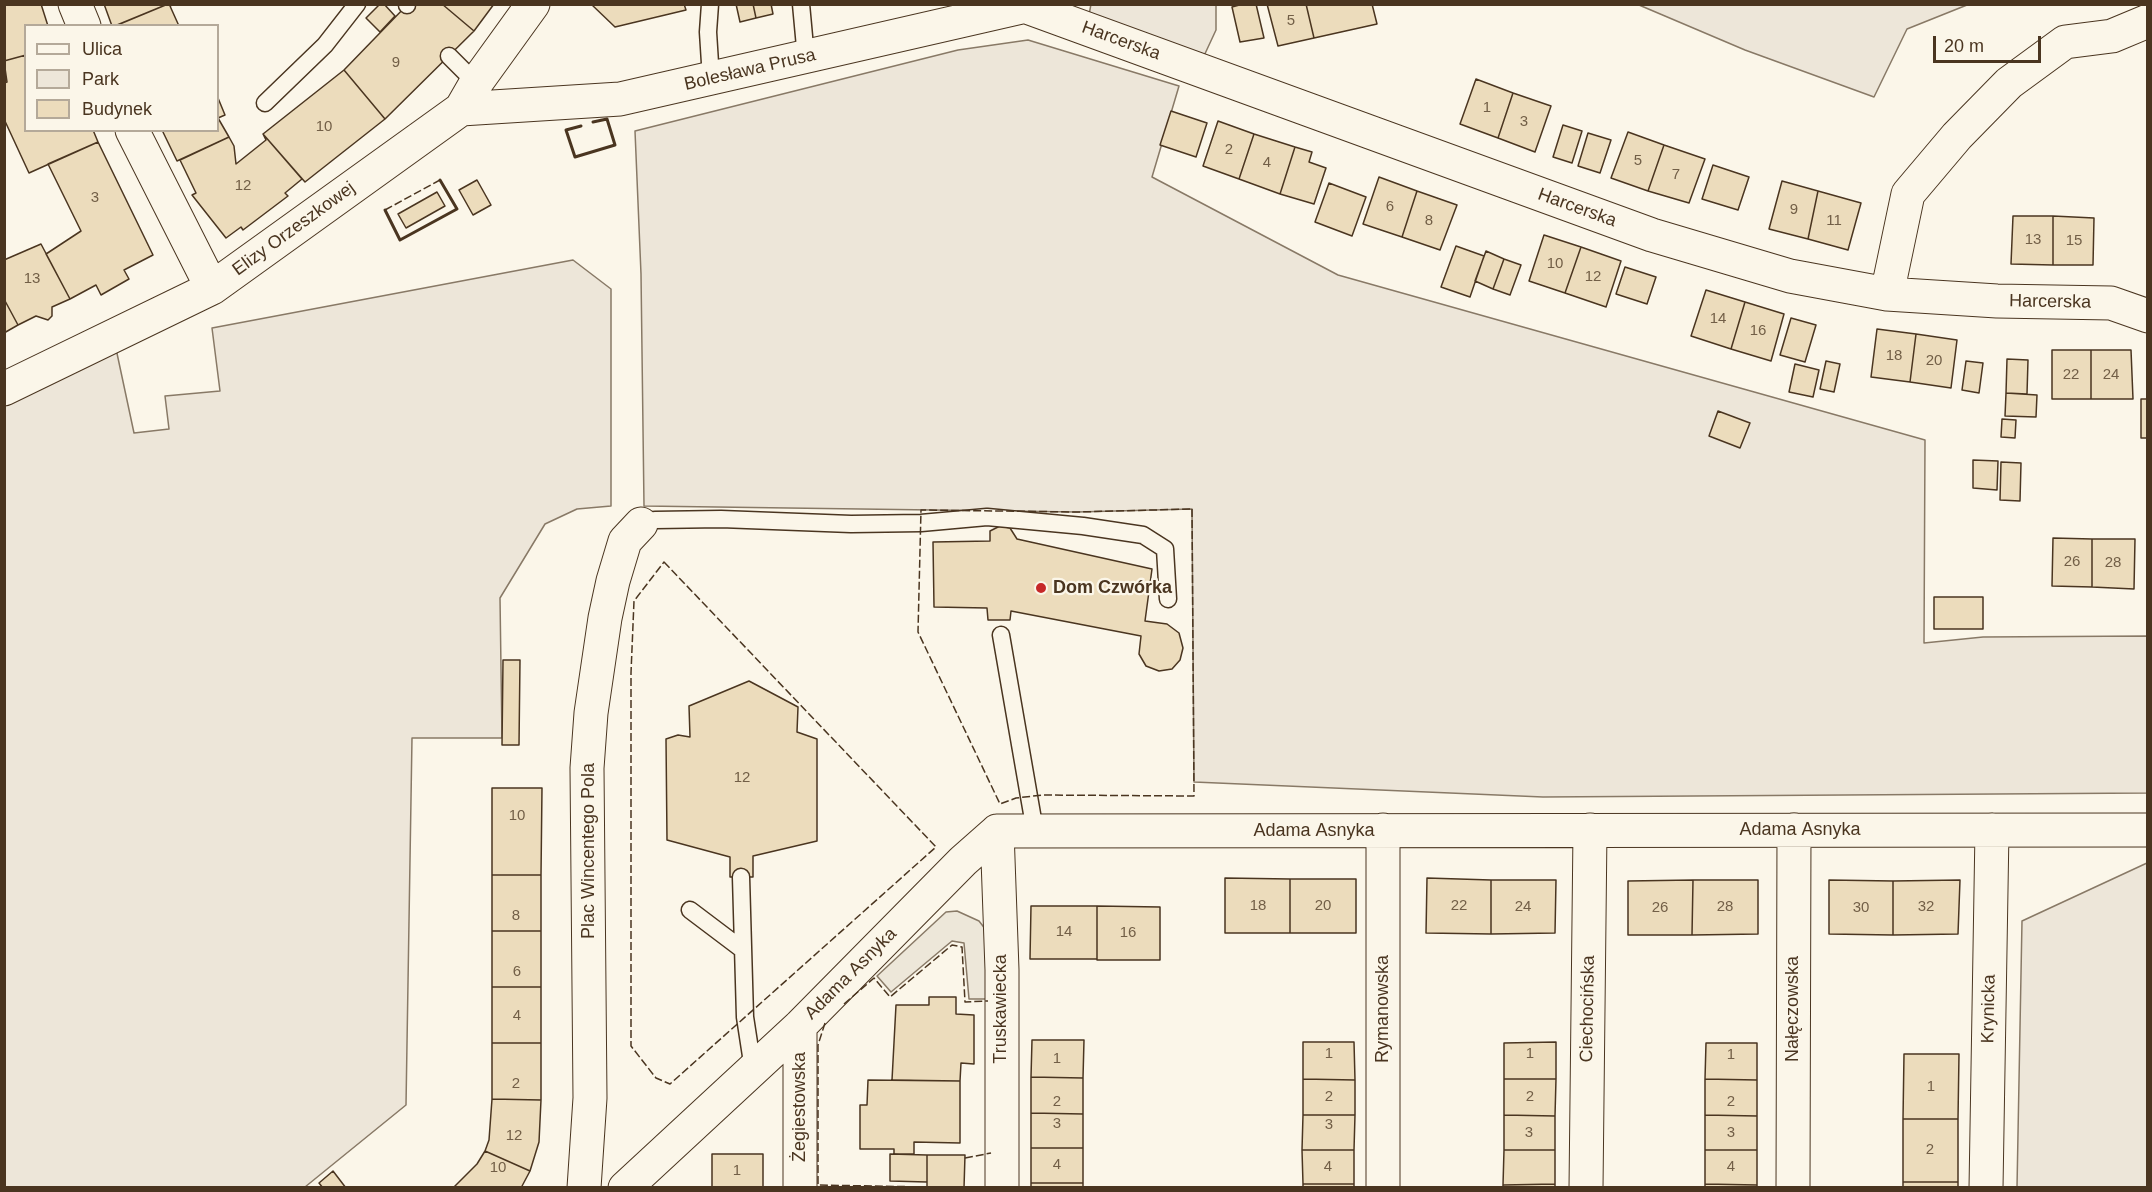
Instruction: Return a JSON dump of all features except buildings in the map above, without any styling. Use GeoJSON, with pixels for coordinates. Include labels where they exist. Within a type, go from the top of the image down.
{"type":"FeatureCollection","features":[{"type":"Feature","properties":{"kind":"street"},"geometry":{"type":"LineString","coordinates":[[75,4],[83,24]]}},
{"type":"Feature","properties":{"kind":"street","name":"Elizy Orzeszkowej"},"geometry":{"type":"LineString","coordinates":[[4,389],[212,288],[468,96],[533,4]]}},
{"type":"Feature","properties":{"kind":"street","name":"Bolesława Prusa"},"geometry":{"type":"LineString","coordinates":[[468,96],[620,99],[806,58],[1014,7]]}},
{"type":"Feature","properties":{"kind":"street","name":"Harcerska"},"geometry":{"type":"LineString","coordinates":[[1014,7],[1652,235],[1790,276],[1887,294],[1997,301],[2112,303],[2148,316]]}},
{"type":"Feature","properties":{"kind":"street"},"geometry":{"type":"LineString","coordinates":[[1887,294],[1908,194],[1957,136],[2009,83],[2065,42],[2112,36],[2148,21]]}},
{"type":"Feature","properties":{"kind":"street"},"geometry":{"type":"LineString","coordinates":[[133,132],[212,288]]}},
{"type":"Feature","properties":{"kind":"street","name":"Plac Wincentego Pola"},"geometry":{"type":"LineString","coordinates":[[584,1188],[590,1098],[587,768],[591,713],[605,618],[613,581],[625,541],[641,524]]}},
{"type":"Feature","properties":{"kind":"street","name":"Rymanowska"},"geometry":{"type":"LineString","coordinates":[[1383,830],[1383,1188]]}},
{"type":"Feature","properties":{"kind":"street","name":"Ciechocińska"},"geometry":{"type":"LineString","coordinates":[[1586,1188],[1590,830]]}},
{"type":"Feature","properties":{"kind":"street","name":"Nałęczowska"},"geometry":{"type":"LineString","coordinates":[[1792,1188],[1794,830]]}},
{"type":"Feature","properties":{"kind":"street","name":"Krynicka"},"geometry":{"type":"LineString","coordinates":[[1986,1188],[1992,830]]}},
{"type":"Feature","properties":{"kind":"street","name":"Adama Asnyka"},"geometry":{"type":"LineString","coordinates":[[625,1188],[800,1026],[963,861],[998,831],[2148,830]]}},
{"type":"Feature","properties":{"kind":"street","name":"Truskawiecka"},"geometry":{"type":"LineString","coordinates":[[998,831],[1002,970],[1002,1188]]}},
{"type":"Feature","properties":{"kind":"street","name":"Żegiestowska"},"geometry":{"type":"LineString","coordinates":[[800,1026],[800,1188]]}},
{"type":"Feature","properties":{"kind":"lane"},"geometry":{"type":"LineString","coordinates":[[265,103],[325,45],[357,4]]}},
{"type":"Feature","properties":{"kind":"lane"},"geometry":{"type":"LineString","coordinates":[[710,4],[708,32],[711,79]]}},
{"type":"Feature","properties":{"kind":"lane"},"geometry":{"type":"LineString","coordinates":[[801,4],[806,37],[806,58]]}},
{"type":"Feature","properties":{"kind":"lane"},"geometry":{"type":"LineString","coordinates":[[449,56],[468,96]]}},
{"type":"Feature","properties":{"kind":"lane"},"geometry":{"type":"LineString","coordinates":[[641,524],[655,520],[721,519],[897,523],[987,517],[1083,526],[1143,535],[1165,549],[1168,599]]}},
{"type":"Feature","properties":{"kind":"lane"},"geometry":{"type":"LineString","coordinates":[[1001,635],[1035,831]]}},
{"type":"Feature","properties":{"kind":"lane"},"geometry":{"type":"LineString","coordinates":[[741,877],[745,1017],[753,1069]]}},
{"type":"Feature","properties":{"kind":"lane"},"geometry":{"type":"LineString","coordinates":[[690,910],[743,950]]}},
{"type":"Feature","properties":{"kind":"green space"},"geometry":{"type":"Polygon","coordinates":[[[1091,4],[1216,5],[1216,30],[1203,58],[1089,15],[1091,4]]]}},
{"type":"Feature","properties":{"kind":"green space"},"geometry":{"type":"Polygon","coordinates":[[[1639,5],[1967,5],[1907,29],[1874,97],[1745,50],[1639,5]]]}},
{"type":"Feature","properties":{"kind":"green space"},"geometry":{"type":"Polygon","coordinates":[[[1028,40],[1179,86],[1152,177],[1338,275],[1925,440],[1924,643],[1983,637],[2147,636],[2147,793],[1543,797],[1194,782],[1192,509],[1077,512],[644,506],[641,274],[635,131],[958,50],[1028,40]]]}},
{"type":"Feature","properties":{"kind":"green space"},"geometry":{"type":"Polygon","coordinates":[[[573,260],[611,289],[611,506],[577,509],[545,524],[500,598],[502,738],[412,738],[406,1105],[305,1187],[5,1187],[4,397],[115,344],[134,433],[169,429],[165,396],[220,391],[212,328],[573,260]]]}},
{"type":"Feature","properties":{"kind":"green space"},"geometry":{"type":"Polygon","coordinates":[[[2147,863],[2147,1187],[2017,1187],[2022,921],[2147,863]]]}},
{"type":"Feature","properties":{"kind":"shaded area"},"geometry":{"type":"Polygon","coordinates":[[[957,911],[979,921],[986,930],[991,999],[969,999],[964,943],[952,941],[891,992],[877,976],[946,912],[957,911]]]}},
{"type":"Feature","properties":{"kind":"fence"},"geometry":{"type":"LineString","coordinates":[[385,210],[440,180]]}},
{"type":"Feature","properties":{"kind":"fence"},"geometry":{"type":"LineString","coordinates":[[1192,509],[1194,796],[1043,795],[1016,798],[1000,804],[918,632],[921,510],[1077,512],[1192,509]]}},
{"type":"Feature","properties":{"kind":"fence"},"geometry":{"type":"LineString","coordinates":[[664,562],[936,847],[670,1084],[656,1078],[631,1046],[631,673],[634,601],[664,562]]}},
{"type":"Feature","properties":{"kind":"fence"},"geometry":{"type":"LineString","coordinates":[[844,1004],[874,978],[890,997],[952,945],[962,947],[965,1002],[988,1001]]}},
{"type":"Feature","properties":{"kind":"fence"},"geometry":{"type":"LineString","coordinates":[[825,1023],[818,1045],[818,1185],[927,1187]]}},
{"type":"Feature","properties":{"kind":"fence"},"geometry":{"type":"LineString","coordinates":[[965,1158],[991,1153]]}},
{"type":"Feature","properties":{"kind":"wall"},"geometry":{"type":"LineString","coordinates":[[581,126],[566,130],[575,157],[615,145],[607,119],[593,122]]}},
{"type":"Feature","properties":{"kind":"wall"},"geometry":{"type":"LineString","coordinates":[[385,210],[400,240],[457,209],[440,180]]}},
{"type":"Feature","properties":{"kind":"place","name":"Dom Czwórka"},"geometry":{"type":"Point","coordinates":[1041,588]}}]}
